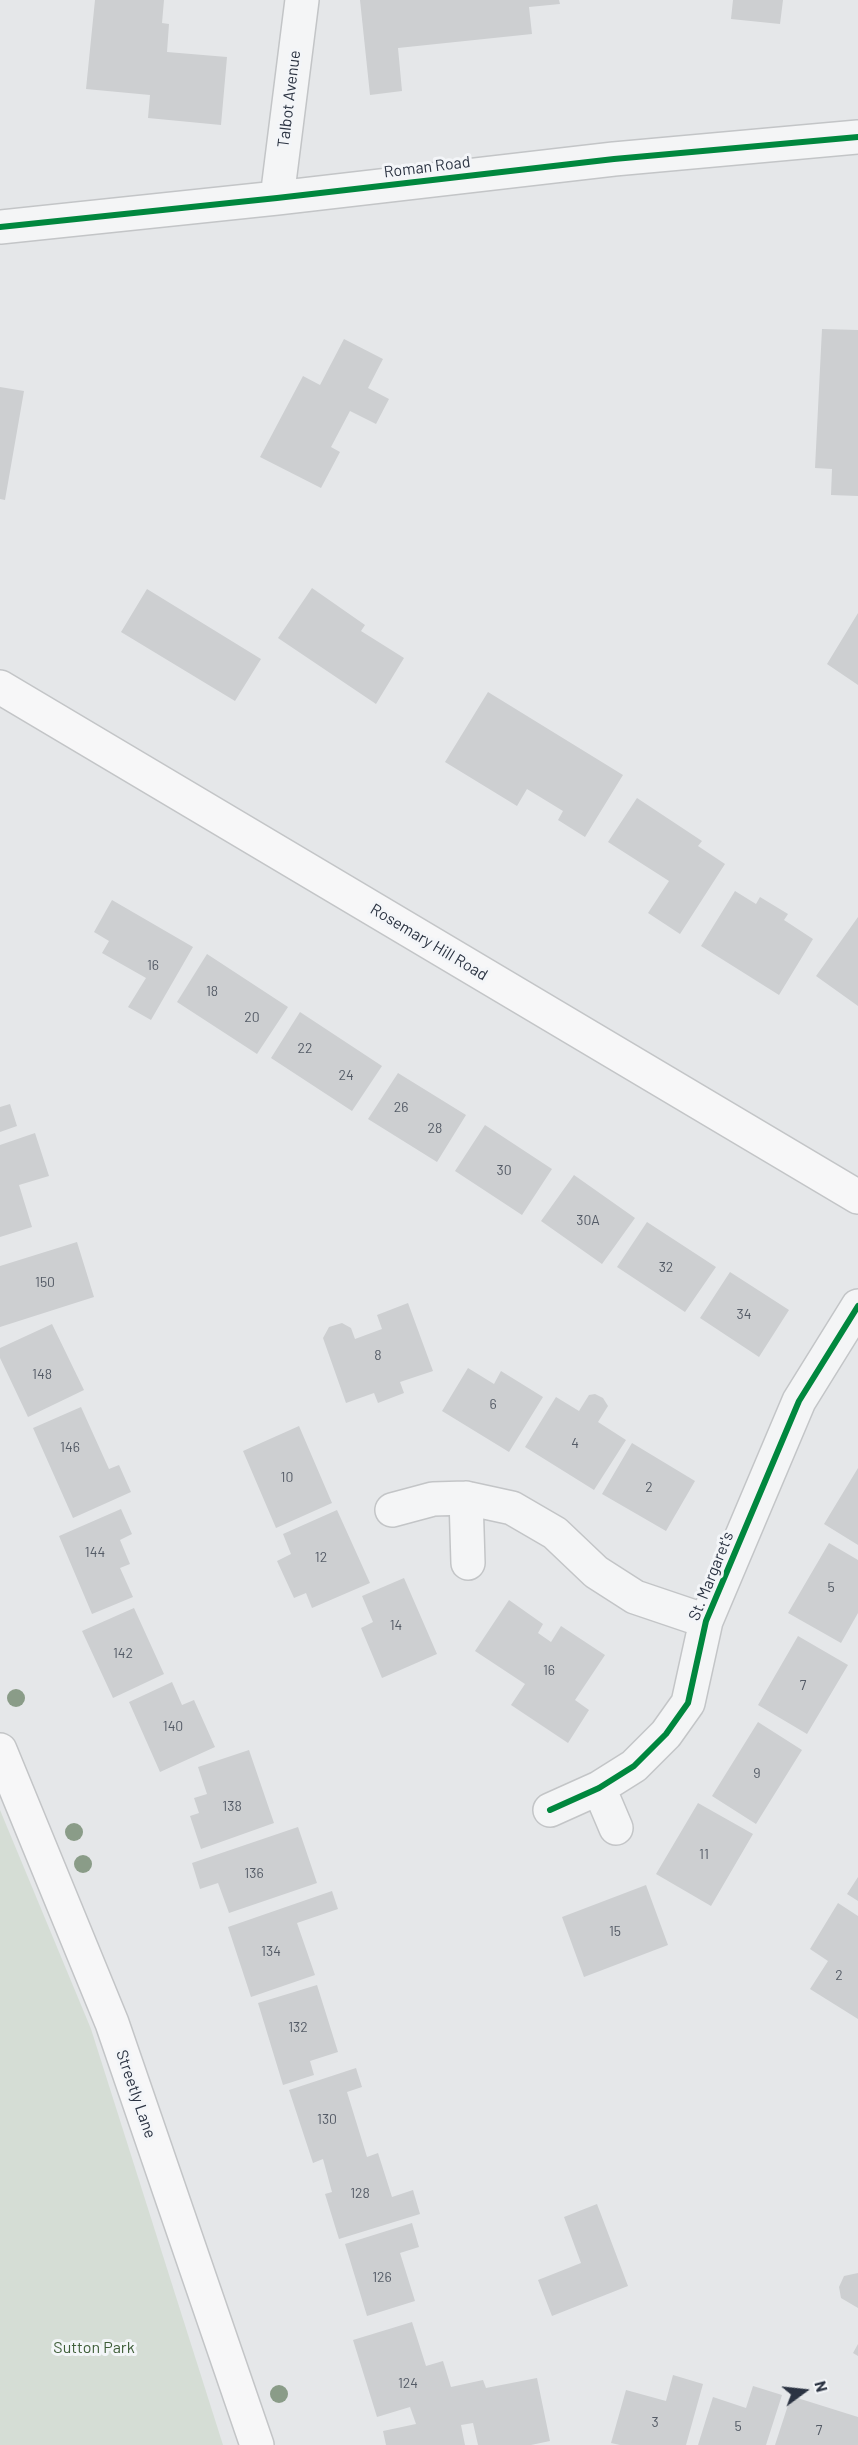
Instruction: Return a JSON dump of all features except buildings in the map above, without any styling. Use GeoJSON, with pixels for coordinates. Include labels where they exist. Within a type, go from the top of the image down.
{"type":"FeatureCollection","features":[{"type":"Feature","properties":{"kind":"main road","name":"Rosemary Hill Road"},"geometry":{"type":"LineString","coordinates":[[0,687],[858,1197]]}},
{"type":"Feature","properties":{"kind":"main road","name":"Streetly Lane"},"geometry":{"type":"LineString","coordinates":[[0,1750],[112,2023],[257,2445]]}},
{"type":"Feature","properties":{"kind":"street","name":"Talbot Avenue"},"geometry":{"type":"LineString","coordinates":[[277,198],[302,0]]}},
{"type":"Feature","properties":{"kind":"street","name":"Roman Road"},"geometry":{"type":"LineString","coordinates":[[0,227],[614,159],[858,137]]}},
{"type":"Feature","properties":{"kind":"street","name":"St. Margaret's"},"geometry":{"type":"LineString","coordinates":[[550,1810],[600,1788],[634,1766],[666,1734],[688,1703],[706,1622],[799,1401],[858,1306]]}},
{"type":"Feature","properties":{"kind":"street","name":"St. Margaret's"},"geometry":{"type":"LineString","coordinates":[[392,1510],[433,1500],[466,1498],[512,1508],[555,1533],[596,1572],[635,1597],[706,1622]]}},
{"type":"Feature","properties":{"kind":"street"},"geometry":{"type":"LineString","coordinates":[[466,1498],[468,1563]]}},
{"type":"Feature","properties":{"kind":"street"},"geometry":{"type":"LineString","coordinates":[[600,1788],[616,1828]]}},
{"type":"Feature","properties":{"kind":"green space","name":"Sutton Park"},"geometry":{"type":"Polygon","coordinates":[[[0,1810],[91,2029],[223,2445],[0,2445],[0,1810]]]}},
{"type":"Feature","properties":{"kind":"cycle path"},"geometry":{"type":"LineString","coordinates":[[0,227],[614,159],[858,137]]}},
{"type":"Feature","properties":{"kind":"cycle path"},"geometry":{"type":"LineString","coordinates":[[550,1810],[599,1788],[634,1766],[666,1734],[688,1703],[706,1621],[799,1401],[858,1306]]}}]}
